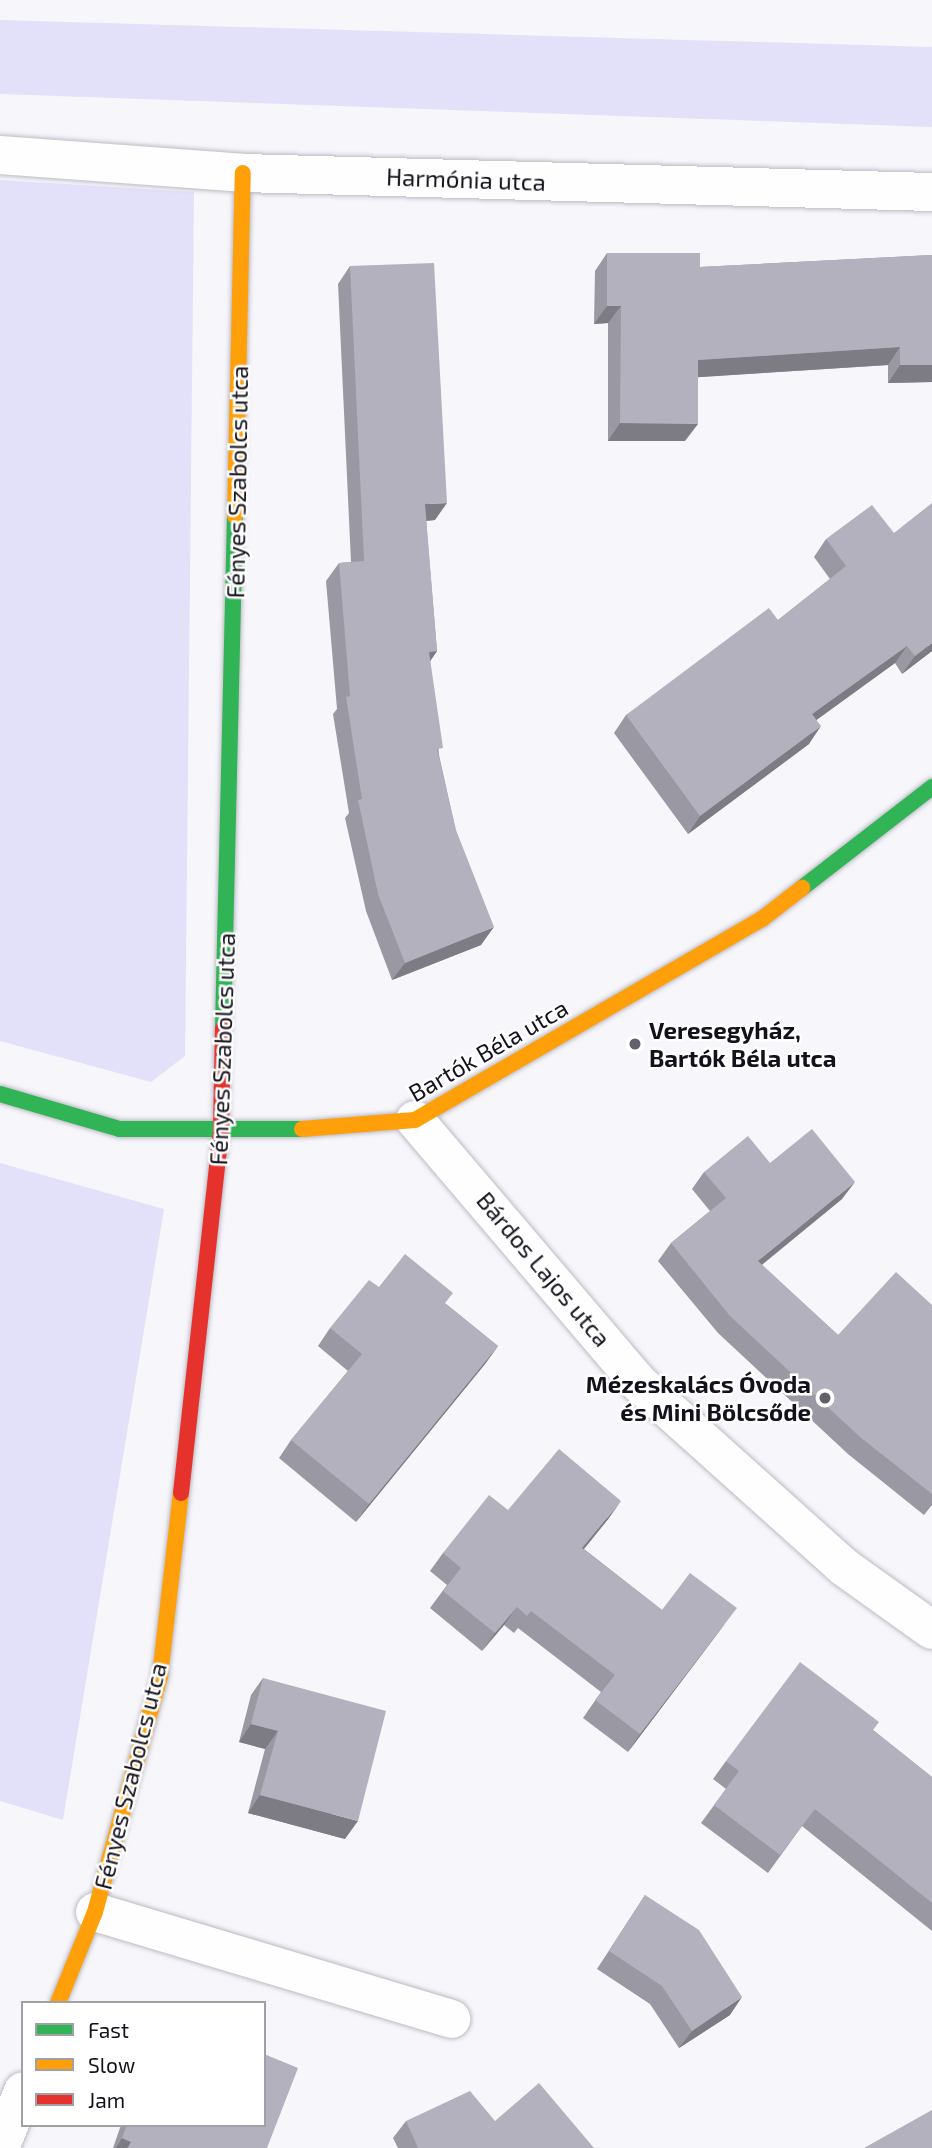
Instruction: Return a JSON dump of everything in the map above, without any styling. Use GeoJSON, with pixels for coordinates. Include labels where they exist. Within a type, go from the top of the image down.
{"type":"FeatureCollection","features":[{"type":"Feature","properties":{"kind":"street","name":"Harmónia utca"},"geometry":{"type":"LineString","coordinates":[[0,155],[243,173],[932,192]]}},
{"type":"Feature","properties":{"kind":"street","name":"Fényes Szabolcs utca"},"geometry":{"type":"LineString","coordinates":[[59,2001],[95,1912],[160,1676],[221,1129],[243,173]]}},
{"type":"Feature","properties":{"kind":"street","name":"Bartók Béla utca"},"geometry":{"type":"LineString","coordinates":[[0,1094],[120,1129],[314,1129],[415,1120],[762,919],[932,787]]}},
{"type":"Feature","properties":{"kind":"street","name":"Bárdos Lajos utca"},"geometry":{"type":"LineString","coordinates":[[415,1120],[487,1200],[640,1384],[844,1567],[932,1630]]}},
{"type":"Feature","properties":{"kind":"street","name":"Fényes Szabolcs utca"},"geometry":{"type":"LineString","coordinates":[[95,1912],[451,2019]]}},
{"type":"Feature","properties":{"kind":"street"},"geometry":{"type":"LineString","coordinates":[[0,2148],[21,2096]]}},
{"type":"Feature","properties":{"kind":"shaded area"},"geometry":{"type":"Polygon","coordinates":[[[0,20],[932,47],[932,127],[0,94],[0,20]]]}},
{"type":"Feature","properties":{"kind":"shaded area"},"geometry":{"type":"Polygon","coordinates":[[[0,180],[194,192],[185,1056],[151,1082],[0,1041],[0,180]]]}},
{"type":"Feature","properties":{"kind":"shaded area"},"geometry":{"type":"Polygon","coordinates":[[[0,1163],[164,1209],[63,1820],[0,1801],[0,1163]]]}},
{"type":"Feature","properties":{"kind":"building"},"geometry":{"type":"Polygon","coordinates":[[[607,253],[700,253],[700,267],[932,255],[932,365],[900,365],[900,347],[698,360],[698,424],[620,423],[621,306],[607,306],[607,253]]]}},
{"type":"Feature","properties":{"kind":"building"},"geometry":{"type":"Polygon","coordinates":[[[434,263],[447,503],[425,504],[437,651],[429,652],[443,748],[437,749],[456,830],[494,927],[405,963],[378,894],[358,800],[362,799],[346,697],[350,696],[339,563],[364,561],[350,266],[434,263]]]}},
{"type":"Feature","properties":{"kind":"building"},"geometry":{"type":"Polygon","coordinates":[[[932,503],[932,643],[915,656],[907,646],[812,714],[821,726],[700,816],[626,715],[769,608],[778,620],[846,566],[826,539],[872,505],[894,533],[932,503]]]}},
{"type":"Feature","properties":{"kind":"building"},"geometry":{"type":"Polygon","coordinates":[[[812,1129],[855,1182],[758,1261],[838,1335],[896,1272],[932,1305],[932,1494],[860,1437],[730,1316],[671,1243],[726,1198],[704,1172],[748,1136],[770,1163],[812,1129]]]}},
{"type":"Feature","properties":{"kind":"building"},"geometry":{"type":"Polygon","coordinates":[[[405,1254],[453,1293],[445,1303],[498,1346],[369,1504],[291,1440],[362,1354],[330,1328],[369,1280],[379,1287],[405,1254]]]}},
{"type":"Feature","properties":{"kind":"building"},"geometry":{"type":"Polygon","coordinates":[[[559,1449],[621,1501],[582,1548],[662,1610],[690,1573],[737,1608],[640,1734],[595,1700],[615,1675],[531,1611],[527,1616],[517,1607],[495,1633],[443,1591],[461,1568],[443,1553],[489,1495],[508,1510],[559,1449]]]}},
{"type":"Feature","properties":{"kind":"building"},"geometry":{"type":"Polygon","coordinates":[[[800,1662],[879,1722],[873,1730],[932,1777],[932,1903],[815,1809],[780,1855],[714,1805],[739,1771],[726,1761],[800,1662]]]}},
{"type":"Feature","properties":{"kind":"building"},"geometry":{"type":"Polygon","coordinates":[[[263,1678],[386,1711],[358,1821],[260,1795],[278,1731],[251,1724],[263,1678]]]}},
{"type":"Feature","properties":{"kind":"building"},"geometry":{"type":"Polygon","coordinates":[[[645,1895],[699,1930],[742,1997],[692,2031],[662,1986],[609,1951],[645,1895]]]}},
{"type":"Feature","properties":{"kind":"building"},"geometry":{"type":"Polygon","coordinates":[[[266,2055],[298,2068],[267,2148],[128,2148],[131,2142],[122,2138],[126,2127],[266,2127],[266,2055]]]}},
{"type":"Feature","properties":{"kind":"building"},"geometry":{"type":"Polygon","coordinates":[[[539,2083],[594,2148],[418,2148],[406,2121],[470,2091],[495,2121],[539,2083]]]}},
{"type":"Feature","properties":{"kind":"building"},"geometry":{"type":"Polygon","coordinates":[[[932,2110],[932,2148],[864,2148],[932,2110]]]}},
{"type":"Feature","properties":{"kind":"traffic: fast"},"geometry":{"type":"LineString","coordinates":[[223,1029],[235,516]]}},
{"type":"Feature","properties":{"kind":"traffic: fast"},"geometry":{"type":"LineString","coordinates":[[802,888],[932,787]]}},
{"type":"Feature","properties":{"kind":"traffic: fast"},"geometry":{"type":"LineString","coordinates":[[0,1094],[120,1129],[302,1129]]}},
{"type":"Feature","properties":{"kind":"traffic: slow"},"geometry":{"type":"LineString","coordinates":[[235,516],[243,173]]}},
{"type":"Feature","properties":{"kind":"traffic: slow"},"geometry":{"type":"LineString","coordinates":[[302,1129],[415,1120],[762,919],[802,888]]}},
{"type":"Feature","properties":{"kind":"traffic: slow"},"geometry":{"type":"LineString","coordinates":[[59,2001],[95,1912],[160,1676],[181,1493]]}},
{"type":"Feature","properties":{"kind":"traffic: jam"},"geometry":{"type":"LineString","coordinates":[[181,1493],[221,1129],[223,1029]]}},
{"type":"Feature","properties":{"kind":"place","name":"Veresegyház, Bartók Béla utca"},"geometry":{"type":"Point","coordinates":[635,1044]}},
{"type":"Feature","properties":{"kind":"place","name":"Mézeskalács Óvoda és Mini Bölcsőde"},"geometry":{"type":"Point","coordinates":[825,1398]}}]}
